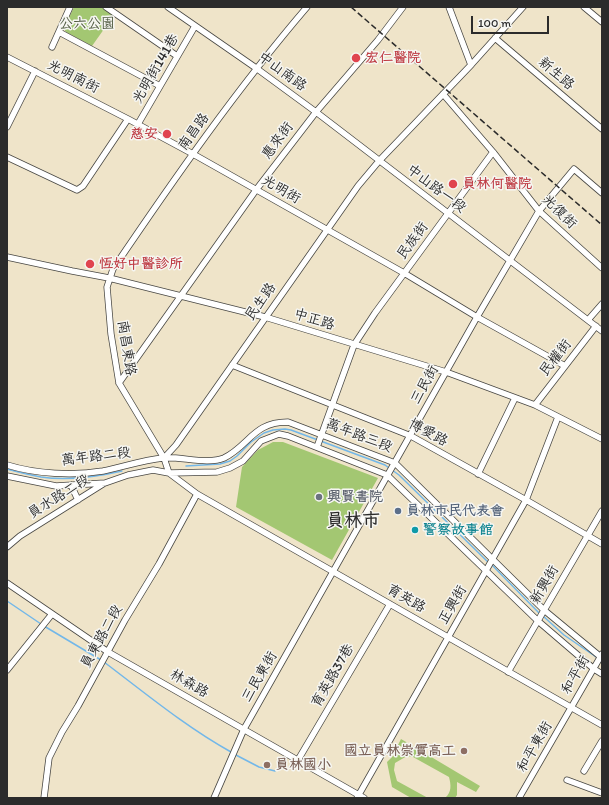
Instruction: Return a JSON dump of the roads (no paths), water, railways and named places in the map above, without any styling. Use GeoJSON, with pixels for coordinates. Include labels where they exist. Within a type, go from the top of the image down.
{"type":"FeatureCollection","features":[{"type":"Feature","properties":{"kind":"street"},"geometry":{"type":"LineString","coordinates":[[52,47],[70,7]]}},
{"type":"Feature","properties":{"kind":"street"},"geometry":{"type":"LineString","coordinates":[[106,7],[177,56]]}},
{"type":"Feature","properties":{"kind":"street","name":"中山南路"},"geometry":{"type":"LineString","coordinates":[[168,7],[256,68],[316,112],[378,161]]}},
{"type":"Feature","properties":{"kind":"street","name":"南昌路"},"geometry":{"type":"LineString","coordinates":[[109,278],[113,269],[193,154],[256,68],[307,7]]}},
{"type":"Feature","properties":{"kind":"street","name":"惠來街"},"geometry":{"type":"LineString","coordinates":[[119,383],[256,190],[316,112],[378,40],[403,7]]}},
{"type":"Feature","properties":{"kind":"street"},"geometry":{"type":"LineString","coordinates":[[449,7],[471,65]]}},
{"type":"Feature","properties":{"kind":"street"},"geometry":{"type":"LineString","coordinates":[[378,161],[471,65],[523,7]]}},
{"type":"Feature","properties":{"kind":"street"},"geometry":{"type":"LineString","coordinates":[[584,7],[602,22]]}},
{"type":"Feature","properties":{"kind":"street","name":"光明街141巷"},"geometry":{"type":"LineString","coordinates":[[138,124],[195,26]]}},
{"type":"Feature","properties":{"kind":"street"},"geometry":{"type":"LineString","coordinates":[[59,32],[160,86]]}},
{"type":"Feature","properties":{"kind":"street","name":"新生路"},"geometry":{"type":"LineString","coordinates":[[495,38],[602,129]]}},
{"type":"Feature","properties":{"kind":"street","name":"光明南街"},"geometry":{"type":"LineString","coordinates":[[7,57],[128,119]]}},
{"type":"Feature","properties":{"kind":"street"},"geometry":{"type":"LineString","coordinates":[[7,127],[35,71]]}},
{"type":"Feature","properties":{"kind":"street","name":"光復街"},"geometry":{"type":"LineString","coordinates":[[443,94],[493,152],[539,211],[602,268]]}},
{"type":"Feature","properties":{"kind":"street"},"geometry":{"type":"LineString","coordinates":[[7,158],[77,190],[83,186],[128,119]]}},
{"type":"Feature","properties":{"kind":"street","name":"光明街"},"geometry":{"type":"LineString","coordinates":[[128,119],[404,273],[477,317],[565,366]]}},
{"type":"Feature","properties":{"kind":"street","name":"民族街"},"geometry":{"type":"LineString","coordinates":[[318,447],[354,345],[404,273],[493,152]]}},
{"type":"Feature","properties":{"kind":"street","name":"中山路一段"},"geometry":{"type":"LineString","coordinates":[[378,161],[602,331]]}},
{"type":"Feature","properties":{"kind":"street","name":"民生路"},"geometry":{"type":"LineString","coordinates":[[164,458],[176,444],[327,230],[378,161]]}},
{"type":"Feature","properties":{"kind":"street","name":"三民街"},"geometry":{"type":"LineString","coordinates":[[334,572],[387,475],[539,211],[574,169],[602,192]]}},
{"type":"Feature","properties":{"kind":"street","name":"中正路"},"geometry":{"type":"LineString","coordinates":[[7,257],[109,278],[265,317],[446,372],[535,406],[602,439]]}},
{"type":"Feature","properties":{"kind":"street","name":"南昌東路"},"geometry":{"type":"LineString","coordinates":[[109,278],[107,287],[111,334],[119,383],[164,458],[169,473]]}},
{"type":"Feature","properties":{"kind":"street"},"geometry":{"type":"LineString","coordinates":[[588,320],[602,304]]}},
{"type":"Feature","properties":{"kind":"street","name":"民權街"},"geometry":{"type":"LineString","coordinates":[[535,406],[596,326]]}},
{"type":"Feature","properties":{"kind":"street","name":"博愛路"},"geometry":{"type":"LineString","coordinates":[[232,365],[410,436],[602,544]]}},
{"type":"Feature","properties":{"kind":"street"},"geometry":{"type":"LineString","coordinates":[[478,474],[516,398]]}},
{"type":"Feature","properties":{"kind":"street","name":"正興街"},"geometry":{"type":"LineString","coordinates":[[358,796],[526,500],[558,417]]}},
{"type":"Feature","properties":{"kind":"street","name":"萬年路三段"},"geometry":{"type":"LineString","coordinates":[[164,458],[185,460],[223,458],[258,430],[269,424],[288,422],[394,463],[544,610],[601,657]]}},
{"type":"Feature","properties":{"kind":"street","name":"萬年路三段"},"geometry":{"type":"LineString","coordinates":[[169,473],[218,472],[230,468],[243,461],[261,441],[279,434],[318,447],[387,475],[538,621],[594,669],[602,674]]}},
{"type":"Feature","properties":{"kind":"street","name":"萬年路二段"},"geometry":{"type":"LineString","coordinates":[[7,465],[30,471],[57,474],[101,471],[164,458]]}},
{"type":"Feature","properties":{"kind":"street","name":"萬年路二段"},"geometry":{"type":"LineString","coordinates":[[7,476],[50,485],[71,485],[104,483],[128,475],[153,470],[169,473]]}},
{"type":"Feature","properties":{"kind":"street","name":"育英路"},"geometry":{"type":"LineString","coordinates":[[169,473],[197,494],[602,725]]}},
{"type":"Feature","properties":{"kind":"street","name":"員水路二段"},"geometry":{"type":"LineString","coordinates":[[7,546],[20,536],[104,483]]}},
{"type":"Feature","properties":{"kind":"street"},"geometry":{"type":"LineString","coordinates":[[71,485],[78,500]]}},
{"type":"Feature","properties":{"kind":"street","name":"員東路二段"},"geometry":{"type":"LineString","coordinates":[[44,798],[49,758],[62,732],[125,620],[159,564],[197,494]]}},
{"type":"Feature","properties":{"kind":"street","name":"新興街"},"geometry":{"type":"LineString","coordinates":[[508,672],[602,511]]}},
{"type":"Feature","properties":{"kind":"street","name":"三民東街"},"geometry":{"type":"LineString","coordinates":[[214,798],[244,729],[334,572]]}},
{"type":"Feature","properties":{"kind":"street","name":"林森路"},"geometry":{"type":"LineString","coordinates":[[7,583],[108,652],[298,760],[358,796],[364,798]]}},
{"type":"Feature","properties":{"kind":"street","name":"育英路37巷"},"geometry":{"type":"LineString","coordinates":[[298,760],[390,604]]}},
{"type":"Feature","properties":{"kind":"street"},"geometry":{"type":"LineString","coordinates":[[7,670],[52,614]]}},
{"type":"Feature","properties":{"kind":"street","name":"和平街"},"geometry":{"type":"LineString","coordinates":[[572,708],[601,657]]}},
{"type":"Feature","properties":{"kind":"street","name":"和平東街"},"geometry":{"type":"LineString","coordinates":[[519,798],[572,708]]}},
{"type":"Feature","properties":{"kind":"street"},"geometry":{"type":"LineString","coordinates":[[584,771],[602,741]]}},
{"type":"Feature","properties":{"kind":"street"},"geometry":{"type":"LineString","coordinates":[[567,780],[602,793]]}},
{"type":"Feature","properties":{"kind":"waterway"},"geometry":{"type":"LineString","coordinates":[[186,466],[220,464],[230,461],[251,442],[264,433],[273,430],[285,429],[385,465],[389,468]]}},
{"type":"Feature","properties":{"kind":"waterway"},"geometry":{"type":"LineString","coordinates":[[7,469],[41,477],[61,479],[92,477],[122,471]]}},
{"type":"Feature","properties":{"kind":"waterway"},"geometry":{"type":"LineString","coordinates":[[392,470],[399,475],[489,563]]}},
{"type":"Feature","properties":{"kind":"waterway"},"geometry":{"type":"LineString","coordinates":[[492,565],[540,614]]}},
{"type":"Feature","properties":{"kind":"waterway"},"geometry":{"type":"LineString","coordinates":[[7,601],[41,624]]}},
{"type":"Feature","properties":{"kind":"waterway"},"geometry":{"type":"LineString","coordinates":[[543,616],[564,635],[602,661]]}},
{"type":"Feature","properties":{"kind":"waterway"},"geometry":{"type":"LineString","coordinates":[[44,626],[101,660]]}},
{"type":"Feature","properties":{"kind":"waterway"},"geometry":{"type":"LineString","coordinates":[[104,662],[182,721],[231,752]]}},
{"type":"Feature","properties":{"kind":"waterway"},"geometry":{"type":"LineString","coordinates":[[234,754],[259,767],[275,771]]}},
{"type":"Feature","properties":{"kind":"railway"},"geometry":{"type":"LineString","coordinates":[[351,7],[602,225]]}},
{"type":"Feature","properties":{"kind":"place","name":"宏仁醫院"},"geometry":{"type":"Point","coordinates":[356,58]}},
{"type":"Feature","properties":{"kind":"place","name":"慈安"},"geometry":{"type":"Point","coordinates":[167,134]}},
{"type":"Feature","properties":{"kind":"place","name":"員林何醫院"},"geometry":{"type":"Point","coordinates":[453,184]}},
{"type":"Feature","properties":{"kind":"place","name":"恆好中醫診所"},"geometry":{"type":"Point","coordinates":[90,264]}},
{"type":"Feature","properties":{"kind":"place","name":"興賢書院"},"geometry":{"type":"Point","coordinates":[319,497]}},
{"type":"Feature","properties":{"kind":"place","name":"員林市民代表會"},"geometry":{"type":"Point","coordinates":[398,511]}},
{"type":"Feature","properties":{"kind":"place","name":"警察故事館"},"geometry":{"type":"Point","coordinates":[415,530]}},
{"type":"Feature","properties":{"kind":"place","name":"國立員林崇實高工"},"geometry":{"type":"Point","coordinates":[464,751]}},
{"type":"Feature","properties":{"kind":"place","name":"員林國小"},"geometry":{"type":"Point","coordinates":[267,765]}},
{"type":"Feature","properties":{"kind":"district","name":"員林市"},"geometry":{"type":"Point","coordinates":[353,521]}},
{"type":"Feature","properties":{"kind":"park label","name":"公六公園"},"geometry":{"type":"Point","coordinates":[87,24]}}]}
